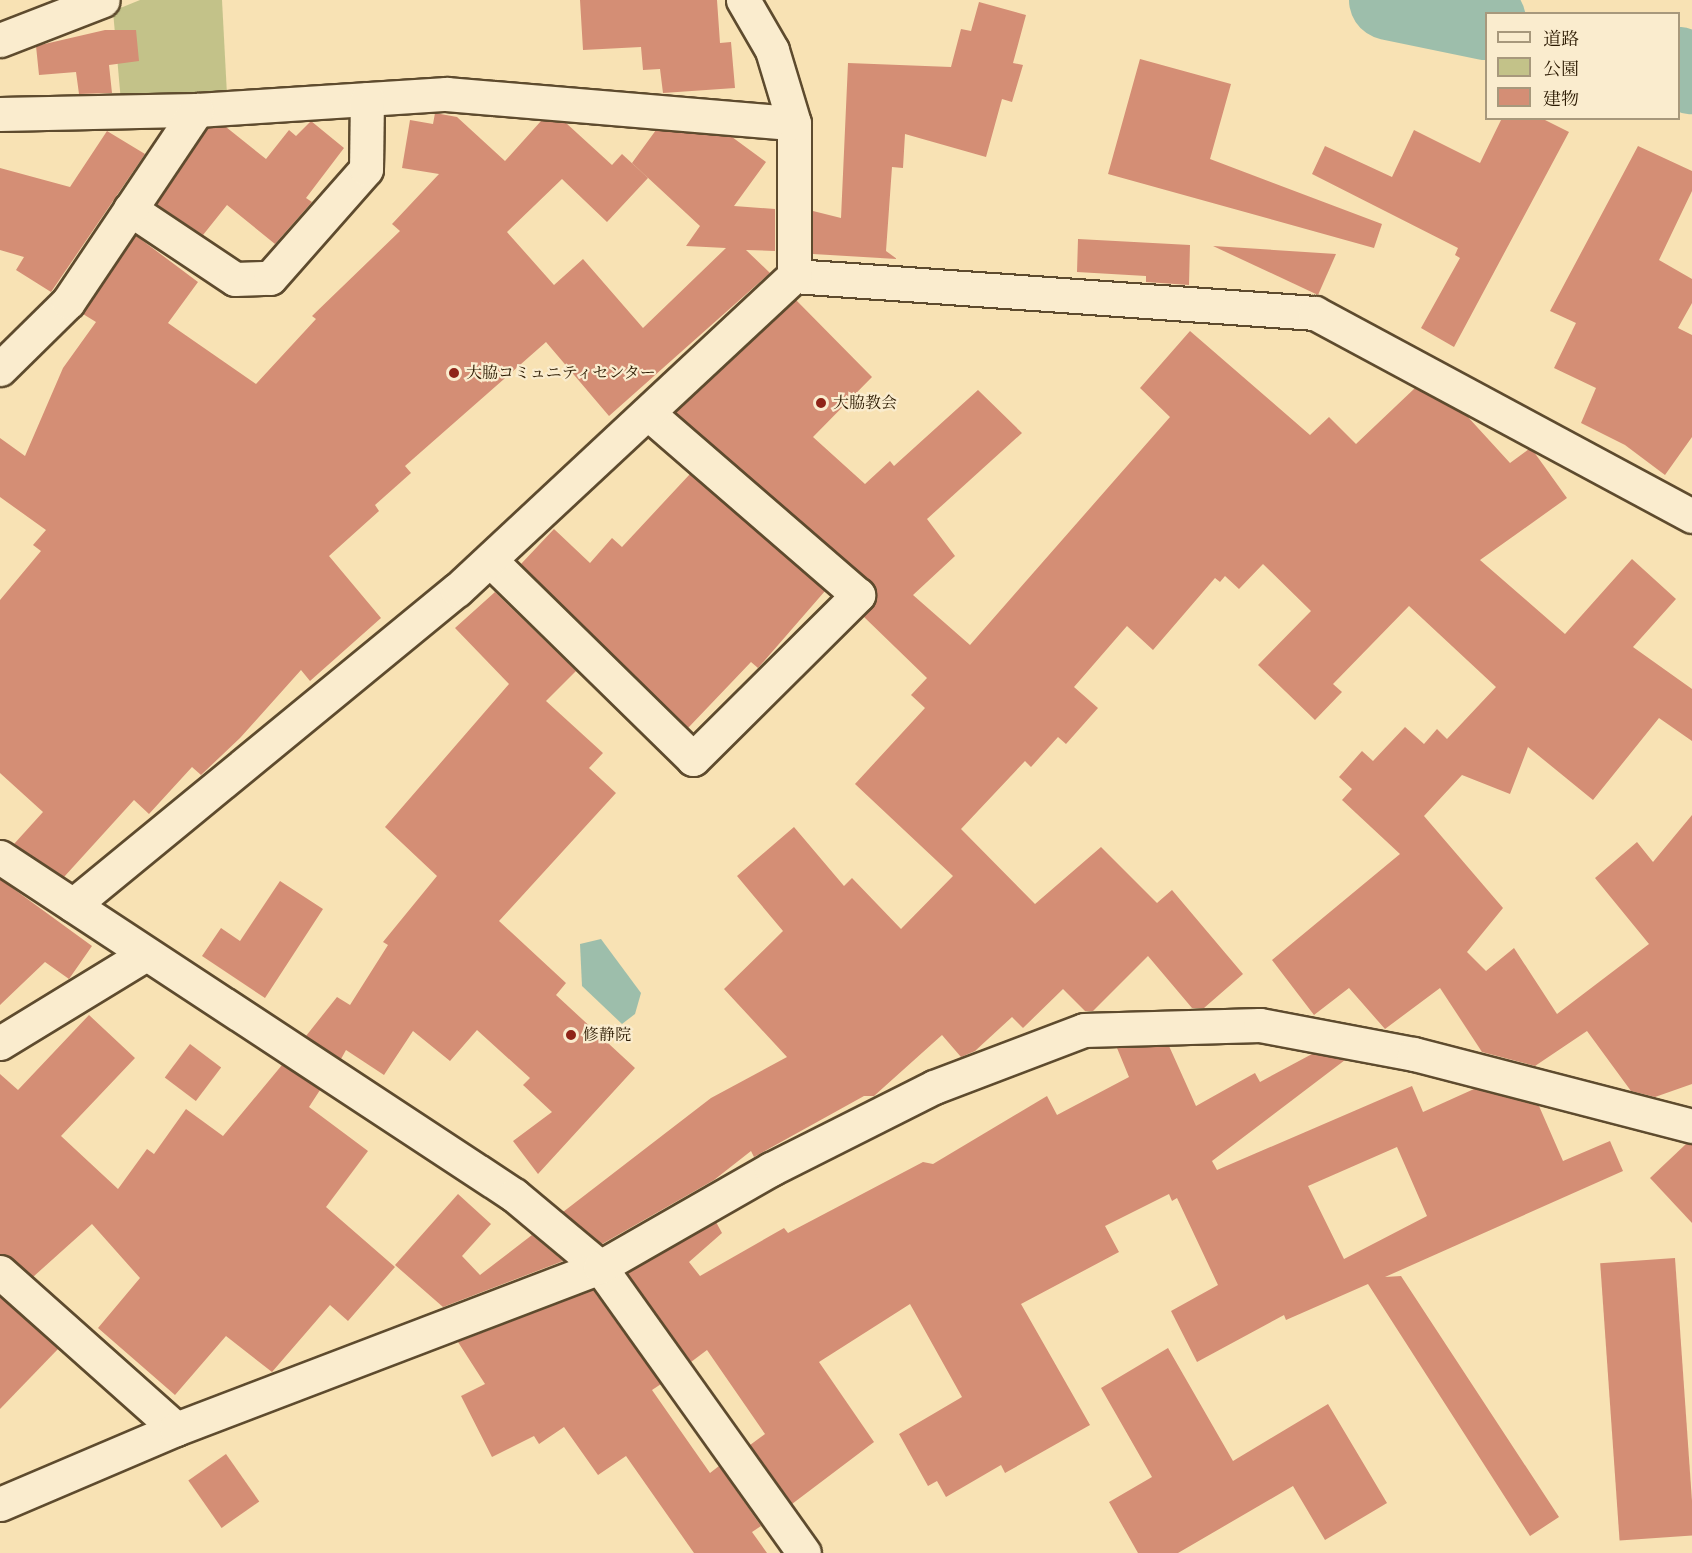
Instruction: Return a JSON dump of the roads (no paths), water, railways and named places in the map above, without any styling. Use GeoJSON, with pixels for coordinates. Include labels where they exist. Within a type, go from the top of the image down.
{"type":"FeatureCollection","features":[{"type":"Feature","properties":{"kind":"street"},"geometry":{"type":"LineString","coordinates":[[0,40],[103,0]]}},
{"type":"Feature","properties":{"kind":"street"},"geometry":{"type":"LineString","coordinates":[[73,905],[490,560],[650,415],[794,276],[794,123],[772,50],[742,0]]}},
{"type":"Feature","properties":{"kind":"street"},"geometry":{"type":"LineString","coordinates":[[0,114],[197,110],[446,94],[794,123]]}},
{"type":"Feature","properties":{"kind":"street"},"geometry":{"type":"LineString","coordinates":[[130,209],[235,279],[270,278],[366,169],[367,99]]}},
{"type":"Feature","properties":{"kind":"street"},"geometry":{"type":"LineString","coordinates":[[0,369],[68,302],[197,110]]}},
{"type":"Feature","properties":{"kind":"street"},"geometry":{"type":"LineString","coordinates":[[794,276],[1315,313],[1692,516]]}},
{"type":"Feature","properties":{"kind":"street"},"geometry":{"type":"LineString","coordinates":[[490,560],[693,759],[858,595],[650,415]]}},
{"type":"Feature","properties":{"kind":"street"},"geometry":{"type":"LineString","coordinates":[[0,857],[514,1195],[600,1267],[804,1553]]}},
{"type":"Feature","properties":{"kind":"street"},"geometry":{"type":"LineString","coordinates":[[0,1043],[146,954]]}},
{"type":"Feature","properties":{"kind":"street"},"geometry":{"type":"LineString","coordinates":[[0,1504],[176,1429],[600,1267],[771,1169],[934,1087],[1084,1030],[1260,1025],[1414,1054],[1692,1126]]}},
{"type":"Feature","properties":{"kind":"street"},"geometry":{"type":"LineString","coordinates":[[0,1272],[176,1429]]}},
{"type":"Feature","properties":{"kind":"waterway"},"geometry":{"type":"LineString","coordinates":[[1389,0],[1485,20]]}},
{"type":"Feature","properties":{"kind":"waterway"},"geometry":{"type":"LineString","coordinates":[[1680,68],[1692,74]]}},
{"type":"Feature","properties":{"kind":"place","name":"大脇コミュニティセンター"},"geometry":{"type":"Point","coordinates":[454,373]}},
{"type":"Feature","properties":{"kind":"place","name":"大脇教会"},"geometry":{"type":"Point","coordinates":[821,403]}},
{"type":"Feature","properties":{"kind":"place","name":"修静院"},"geometry":{"type":"Point","coordinates":[571,1035]}}]}
